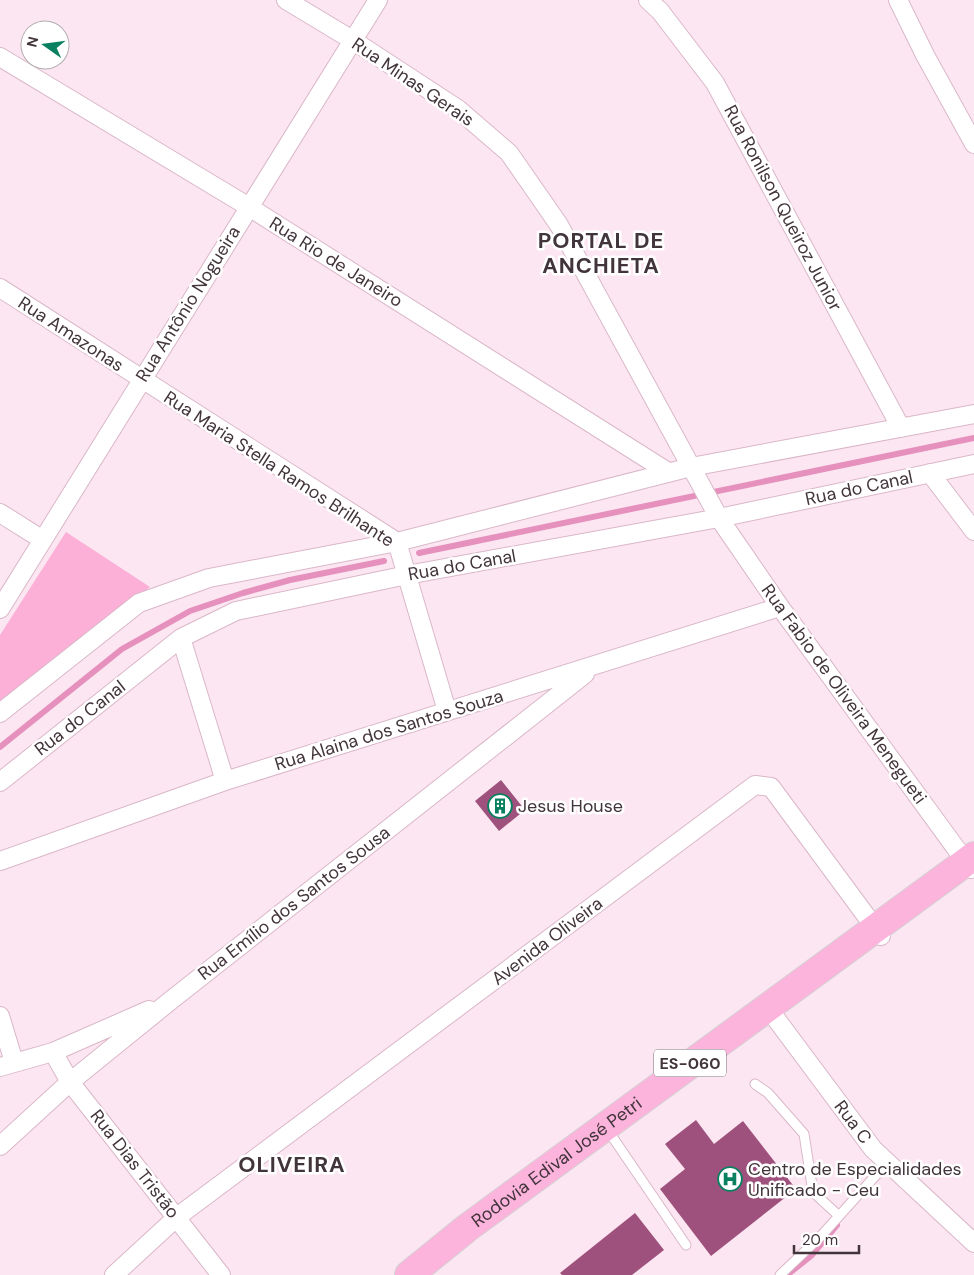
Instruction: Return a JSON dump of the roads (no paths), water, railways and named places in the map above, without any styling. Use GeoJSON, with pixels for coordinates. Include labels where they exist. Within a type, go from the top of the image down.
{"type":"FeatureCollection","features":[{"type":"Feature","properties":{"kind":"main road","name":"Rodovia Edival José Petri"},"geometry":{"type":"LineString","coordinates":[[409,1275],[467,1228],[608,1130],[971,863]]}},
{"type":"Feature","properties":{"kind":"main road","name":"Rodovia Edival José Petri"},"geometry":{"type":"LineString","coordinates":[[424,1275],[608,1130]]}},
{"type":"Feature","properties":{"kind":"street","name":"Rua Minas Gerais"},"geometry":{"type":"LineString","coordinates":[[286,0],[354,41],[458,109],[509,153],[559,224],[715,511]]}},
{"type":"Feature","properties":{"kind":"street","name":"Rua Antônio Nogueira"},"geometry":{"type":"LineString","coordinates":[[0,610],[378,0]]}},
{"type":"Feature","properties":{"kind":"street","name":"Rua Ronilson Queiroz Junior"},"geometry":{"type":"LineString","coordinates":[[648,0],[660,11],[715,82],[901,428]]}},
{"type":"Feature","properties":{"kind":"street"},"geometry":{"type":"LineString","coordinates":[[898,0],[925,55],[974,144]]}},
{"type":"Feature","properties":{"kind":"street","name":"Rua Rio de Janeiro"},"geometry":{"type":"LineString","coordinates":[[0,57],[249,207],[668,472]]}},
{"type":"Feature","properties":{"kind":"street","name":"Rua Amazonas"},"geometry":{"type":"LineString","coordinates":[[0,288],[142,379]]}},
{"type":"Feature","properties":{"kind":"street","name":"Rua Maria Stella Ramos Brilhante"},"geometry":{"type":"LineString","coordinates":[[142,379],[397,542],[447,711]]}},
{"type":"Feature","properties":{"kind":"street","name":"Rua do Canal"},"geometry":{"type":"LineString","coordinates":[[0,713],[140,603],[208,578],[397,542],[668,472],[693,471],[974,414]]}},
{"type":"Feature","properties":{"kind":"street","name":"Rua do Canal"},"geometry":{"type":"LineString","coordinates":[[0,782],[181,638],[236,611],[715,511],[974,464]]}},
{"type":"Feature","properties":{"kind":"street"},"geometry":{"type":"LineString","coordinates":[[930,473],[974,531]]}},
{"type":"Feature","properties":{"kind":"street","name":"Rua Fabio de Oliveira Menegueti"},"geometry":{"type":"LineString","coordinates":[[715,511],[780,607],[971,863]]}},
{"type":"Feature","properties":{"kind":"street"},"geometry":{"type":"LineString","coordinates":[[0,513],[43,540]]}},
{"type":"Feature","properties":{"kind":"street","name":"Rua Alaina dos Santos Souza"},"geometry":{"type":"LineString","coordinates":[[0,860],[225,781],[780,607]]}},
{"type":"Feature","properties":{"kind":"street"},"geometry":{"type":"LineString","coordinates":[[181,638],[225,781]]}},
{"type":"Feature","properties":{"kind":"street","name":"Rua Emílio dos Santos Sousa"},"geometry":{"type":"LineString","coordinates":[[0,1146],[70,1082],[170,1000],[593,667]]}},
{"type":"Feature","properties":{"kind":"street","name":"Avenida Oliveira"},"geometry":{"type":"LineString","coordinates":[[177,1217],[754,786],[771,787],[879,932]]}},
{"type":"Feature","properties":{"kind":"street"},"geometry":{"type":"LineString","coordinates":[[0,1016],[7,1064],[53,1052],[170,1000]]}},
{"type":"Feature","properties":{"kind":"street","name":"Rua C"},"geometry":{"type":"LineString","coordinates":[[771,1011],[873,1149],[974,1243]]}},
{"type":"Feature","properties":{"kind":"street","name":"Rua Dias Tristão"},"geometry":{"type":"LineString","coordinates":[[53,1052],[70,1082],[221,1275]]}},
{"type":"Feature","properties":{"kind":"street"},"geometry":{"type":"LineString","coordinates":[[114,1275],[177,1217]]}},
{"type":"Feature","properties":{"kind":"lane"},"geometry":{"type":"LineString","coordinates":[[755,1084],[768,1093],[804,1134],[813,1192],[839,1216]]}},
{"type":"Feature","properties":{"kind":"lane"},"geometry":{"type":"LineString","coordinates":[[608,1130],[686,1245]]}},
{"type":"Feature","properties":{"kind":"lane"},"geometry":{"type":"LineString","coordinates":[[780,1275],[820,1237],[887,1162]]}},
{"type":"Feature","properties":{"kind":"waterway"},"geometry":{"type":"LineString","coordinates":[[419,553],[974,438]]}},
{"type":"Feature","properties":{"kind":"waterway"},"geometry":{"type":"LineString","coordinates":[[0,747],[122,649],[190,611],[290,580],[384,561]]}},
{"type":"Feature","properties":{"kind":"waterway"},"geometry":{"type":"LineString","coordinates":[[787,1275],[811,1256],[837,1225]]}},
{"type":"Feature","properties":{"kind":"place","name":"Jesus House"},"geometry":{"type":"Point","coordinates":[500,806]}},
{"type":"Feature","properties":{"kind":"place","name":"Centro de Especialidades Unificado - Ceu"},"geometry":{"type":"Point","coordinates":[730,1179]}},
{"type":"Feature","properties":{"kind":"district","name":"PORTAL DE ANCHIETA"},"geometry":{"type":"Point","coordinates":[601,252]}},
{"type":"Feature","properties":{"kind":"district","name":"OLIVEIRA"},"geometry":{"type":"Point","coordinates":[292,1164]}}]}
